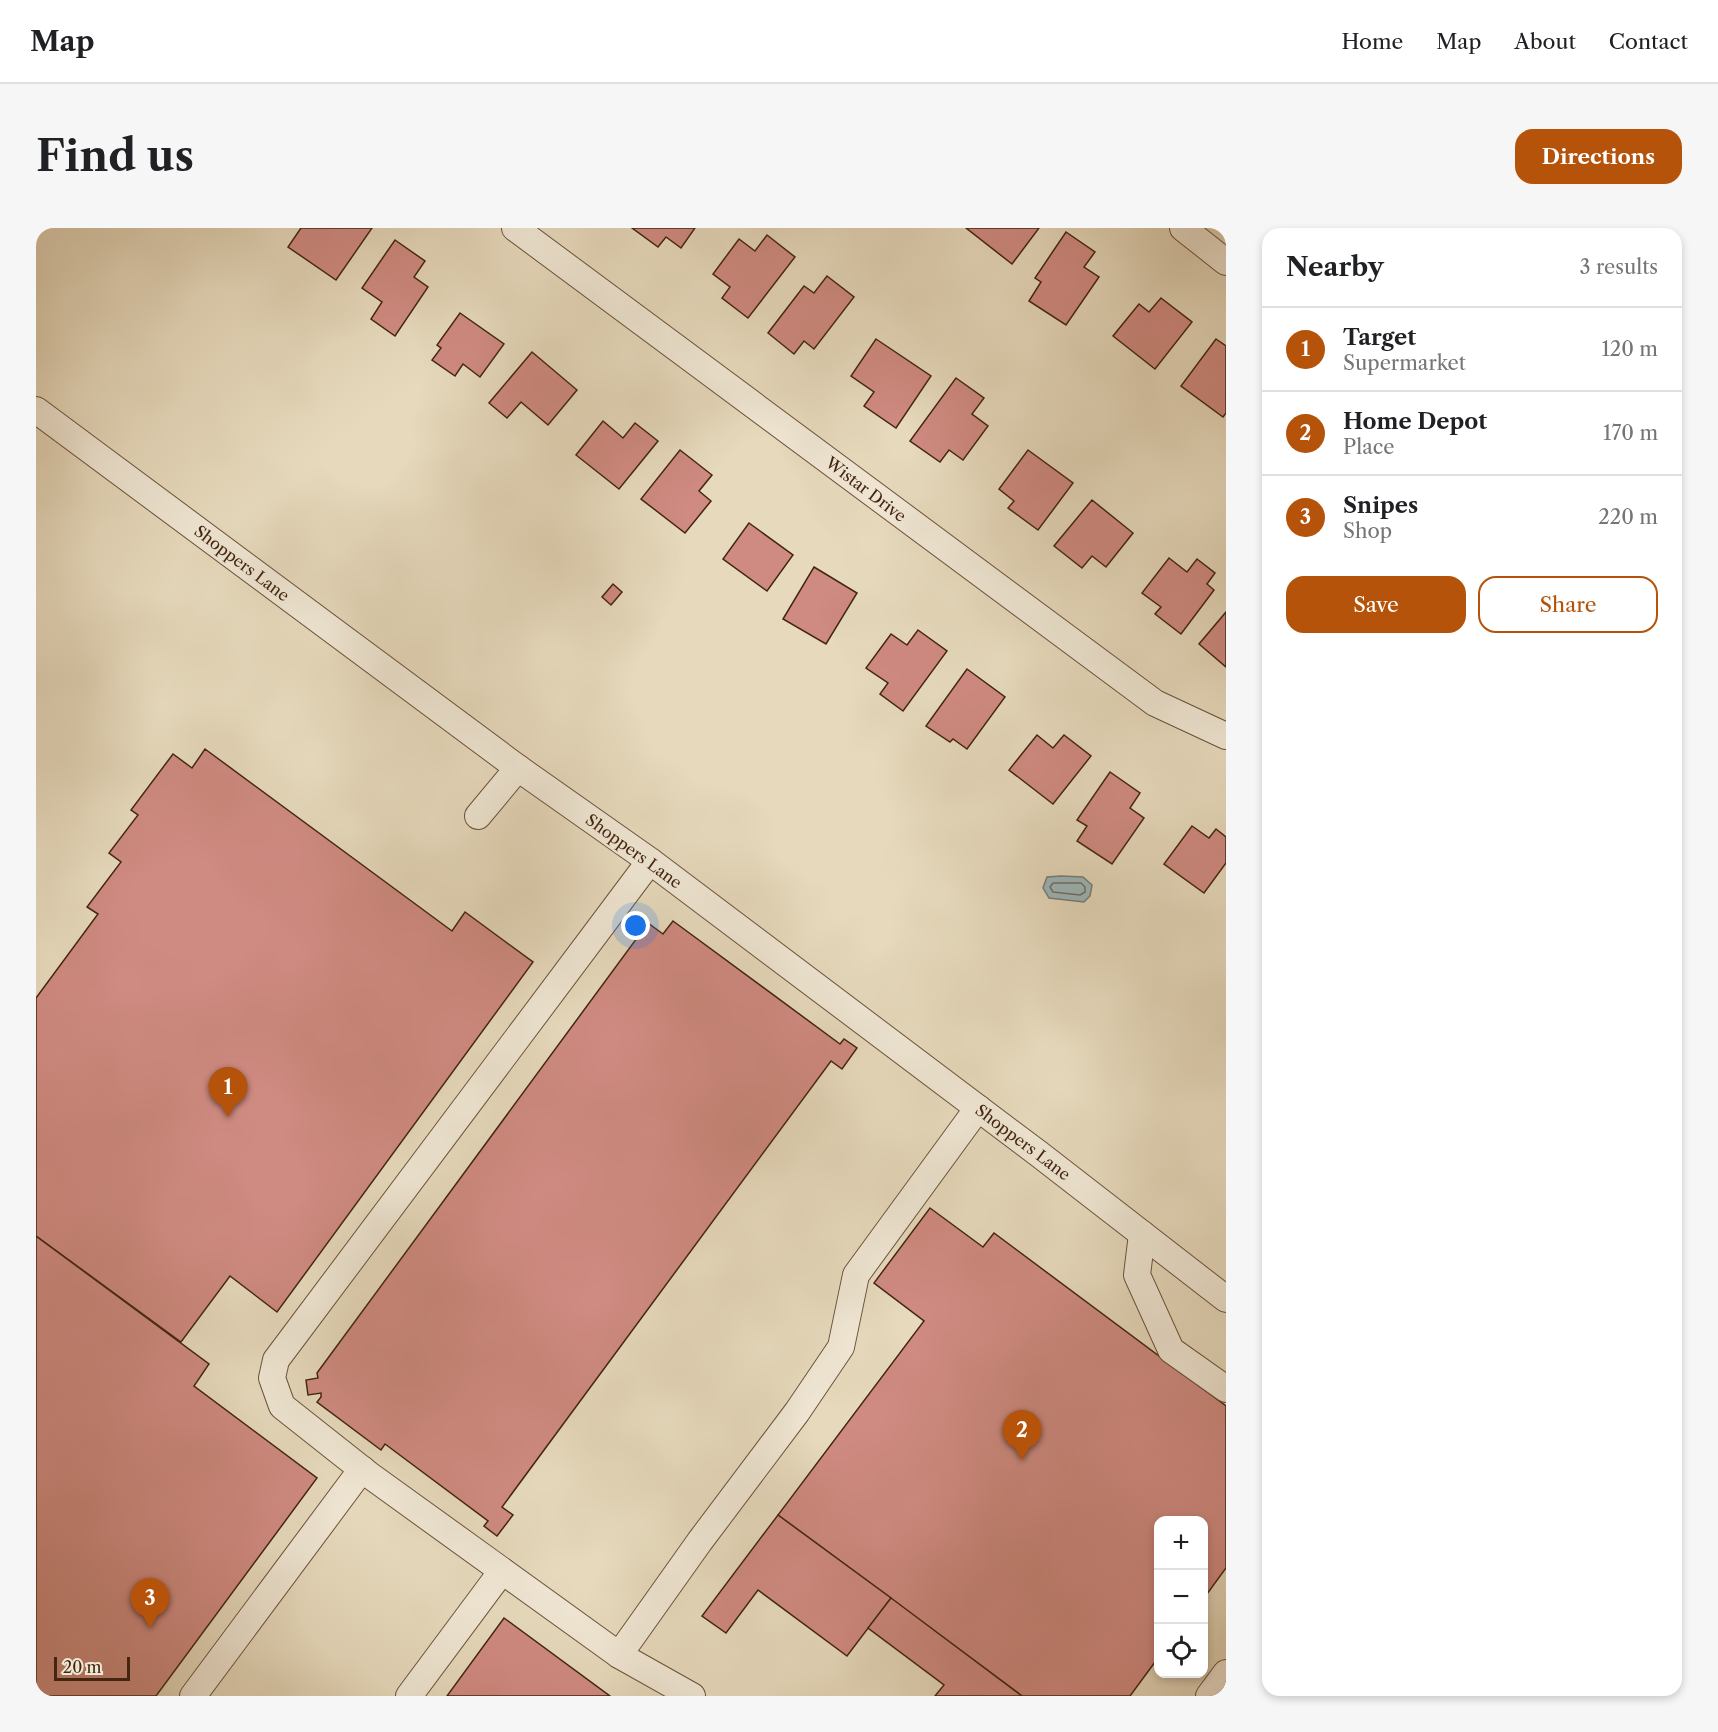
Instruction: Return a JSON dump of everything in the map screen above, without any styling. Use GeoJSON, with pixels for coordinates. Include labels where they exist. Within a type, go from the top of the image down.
{"type":"FeatureCollection","features":[{"type":"Feature","properties":{"kind":"street","name":"Wistar Drive"},"geometry":{"type":"LineString","coordinates":[[515,228],[1155,703],[1226,736]]}},
{"type":"Feature","properties":{"kind":"street"},"geometry":{"type":"LineString","coordinates":[[1183,228],[1226,262]]}},
{"type":"Feature","properties":{"kind":"street","name":"Shoppers Lane"},"geometry":{"type":"LineString","coordinates":[[36,410],[518,768],[650,861],[978,1108],[1226,1299]]}},
{"type":"Feature","properties":{"kind":"street"},"geometry":{"type":"LineString","coordinates":[[478,816],[518,768]]}},
{"type":"Feature","properties":{"kind":"street"},"geometry":{"type":"LineString","coordinates":[[650,861],[276,1359],[272,1377],[282,1406],[362,1469],[619,1655],[692,1696]]}},
{"type":"Feature","properties":{"kind":"street"},"geometry":{"type":"LineString","coordinates":[[619,1655],[700,1541],[797,1412],[841,1347],[856,1275],[978,1108]]}},
{"type":"Feature","properties":{"kind":"street"},"geometry":{"type":"LineString","coordinates":[[1142,1234],[1137,1275],[1171,1350],[1226,1389]]}},
{"type":"Feature","properties":{"kind":"street"},"geometry":{"type":"LineString","coordinates":[[193,1696],[362,1469]]}},
{"type":"Feature","properties":{"kind":"street"},"geometry":{"type":"LineString","coordinates":[[409,1696],[502,1571]]}},
{"type":"Feature","properties":{"kind":"street"},"geometry":{"type":"LineString","coordinates":[[1209,1696],[1226,1673]]}},
{"type":"Feature","properties":{"kind":"water"},"geometry":{"type":"Polygon","coordinates":[[[1047,877],[1083,877],[1092,885],[1090,896],[1084,902],[1049,898],[1043,888],[1047,877]]]}},
{"type":"Feature","properties":{"kind":"building"},"geometry":{"type":"Polygon","coordinates":[[[301,228],[372,228],[336,280],[288,247],[301,228]]]}},
{"type":"Feature","properties":{"kind":"building"},"geometry":{"type":"Polygon","coordinates":[[[632,228],[695,228],[681,248],[666,237],[658,247],[632,228]]]}},
{"type":"Feature","properties":{"kind":"building"},"geometry":{"type":"Polygon","coordinates":[[[966,228],[1039,228],[1012,264],[966,228]]]}},
{"type":"Feature","properties":{"kind":"building"},"geometry":{"type":"Polygon","coordinates":[[[1066,232],[1095,252],[1084,267],[1099,277],[1066,325],[1029,301],[1041,282],[1035,278],[1066,232]]]}},
{"type":"Feature","properties":{"kind":"building"},"geometry":{"type":"Polygon","coordinates":[[[767,235],[795,257],[748,318],[722,298],[730,287],[713,274],[739,239],[755,251],[767,235]]]}},
{"type":"Feature","properties":{"kind":"building"},"geometry":{"type":"Polygon","coordinates":[[[395,240],[425,261],[414,277],[428,287],[395,336],[371,319],[382,302],[362,288],[395,240]]]}},
{"type":"Feature","properties":{"kind":"building"},"geometry":{"type":"Polygon","coordinates":[[[827,276],[854,297],[814,349],[804,341],[794,354],[768,333],[804,286],[814,293],[827,276]]]}},
{"type":"Feature","properties":{"kind":"building"},"geometry":{"type":"Polygon","coordinates":[[[1161,298],[1192,322],[1155,369],[1113,336],[1139,304],[1149,312],[1161,298]]]}},
{"type":"Feature","properties":{"kind":"building"},"geometry":{"type":"Polygon","coordinates":[[[460,313],[504,344],[480,377],[463,364],[455,376],[432,360],[441,348],[437,345],[460,313]]]}},
{"type":"Feature","properties":{"kind":"building"},"geometry":{"type":"Polygon","coordinates":[[[876,339],[931,376],[896,428],[864,406],[874,392],[851,376],[876,339]]]}},
{"type":"Feature","properties":{"kind":"building"},"geometry":{"type":"Polygon","coordinates":[[[1216,339],[1226,346],[1226,413],[1223,417],[1181,386],[1216,339]]]}},
{"type":"Feature","properties":{"kind":"building"},"geometry":{"type":"Polygon","coordinates":[[[532,352],[577,390],[548,425],[521,402],[507,418],[489,403],[532,352]]]}},
{"type":"Feature","properties":{"kind":"building"},"geometry":{"type":"Polygon","coordinates":[[[956,378],[984,398],[972,414],[988,426],[963,460],[949,450],[940,462],[910,441],[956,378]]]}},
{"type":"Feature","properties":{"kind":"building"},"geometry":{"type":"Polygon","coordinates":[[[603,421],[623,438],[635,423],[658,441],[619,489],[576,455],[603,421]]]}},
{"type":"Feature","properties":{"kind":"building"},"geometry":{"type":"Polygon","coordinates":[[[680,450],[712,475],[699,491],[711,501],[685,533],[641,499],[680,450]]]}},
{"type":"Feature","properties":{"kind":"building"},"geometry":{"type":"Polygon","coordinates":[[[1028,450],[1073,483],[1038,530],[1008,508],[1014,501],[999,489],[1028,450]]]}},
{"type":"Feature","properties":{"kind":"building"},"geometry":{"type":"Polygon","coordinates":[[[1092,500],[1133,533],[1106,567],[1092,556],[1082,568],[1054,546],[1092,500]]]}},
{"type":"Feature","properties":{"kind":"building"},"geometry":{"type":"Polygon","coordinates":[[[749,523],[793,555],[767,591],[723,559],[749,523]]]}},
{"type":"Feature","properties":{"kind":"building"},"geometry":{"type":"Polygon","coordinates":[[[1169,558],[1187,572],[1197,559],[1215,573],[1207,584],[1214,590],[1181,634],[1155,614],[1161,607],[1142,593],[1169,558]]]}},
{"type":"Feature","properties":{"kind":"building"},"geometry":{"type":"Polygon","coordinates":[[[814,567],[857,593],[826,644],[783,619],[814,567]]]}},
{"type":"Feature","properties":{"kind":"building"},"geometry":{"type":"Polygon","coordinates":[[[613,584],[622,592],[611,605],[602,597],[613,584]]]}},
{"type":"Feature","properties":{"kind":"building"},"geometry":{"type":"Polygon","coordinates":[[[1226,612],[1226,667],[1199,644],[1226,612]]]}},
{"type":"Feature","properties":{"kind":"building"},"geometry":{"type":"Polygon","coordinates":[[[918,630],[947,651],[903,711],[880,694],[888,683],[866,668],[891,634],[907,645],[918,630]]]}},
{"type":"Feature","properties":{"kind":"building"},"geometry":{"type":"Polygon","coordinates":[[[967,669],[1005,697],[967,749],[953,739],[950,742],[926,726],[967,669]]]}},
{"type":"Feature","properties":{"kind":"building"},"geometry":{"type":"Polygon","coordinates":[[[1037,735],[1053,748],[1064,735],[1091,756],[1053,804],[1009,770],[1037,735]]]}},
{"type":"Feature","properties":{"kind":"building"},"geometry":{"type":"Polygon","coordinates":[[[205,749],[452,931],[465,912],[533,962],[277,1312],[230,1276],[181,1342],[36,1236],[36,998],[98,914],[87,907],[121,862],[109,853],[138,815],[131,810],[173,754],[192,768],[205,749]]]}},
{"type":"Feature","properties":{"kind":"building"},"geometry":{"type":"Polygon","coordinates":[[[1110,772],[1140,793],[1130,808],[1144,818],[1112,864],[1077,841],[1087,826],[1077,820],[1110,772]]]}},
{"type":"Feature","properties":{"kind":"building"},"geometry":{"type":"Polygon","coordinates":[[[1192,826],[1209,838],[1216,829],[1226,837],[1226,863],[1204,893],[1164,864],[1192,826]]]}},
{"type":"Feature","properties":{"kind":"building"},"geometry":{"type":"Polygon","coordinates":[[[673,921],[840,1044],[844,1039],[857,1048],[842,1069],[831,1061],[502,1507],[513,1515],[497,1536],[484,1526],[488,1521],[385,1444],[381,1450],[317,1402],[321,1393],[308,1395],[306,1380],[318,1378],[317,1373],[648,923],[663,934],[673,921]]]}},
{"type":"Feature","properties":{"kind":"building"},"geometry":{"type":"Polygon","coordinates":[[[930,1208],[983,1247],[994,1233],[1226,1406],[1226,1568],[1208,1593],[1208,1516],[1154,1516],[1154,1663],[1130,1696],[1022,1696],[778,1515],[924,1321],[874,1283],[930,1208]]]}},
{"type":"Feature","properties":{"kind":"building"},"geometry":{"type":"Polygon","coordinates":[[[36,1236],[209,1364],[194,1386],[317,1478],[156,1696],[36,1696],[36,1236]]]}},
{"type":"Feature","properties":{"kind":"building"},"geometry":{"type":"Polygon","coordinates":[[[778,1515],[891,1598],[847,1656],[758,1590],[726,1633],[702,1616],[778,1515]]]}},
{"type":"Feature","properties":{"kind":"building"},"geometry":{"type":"Polygon","coordinates":[[[891,1598],[1022,1696],[935,1696],[944,1685],[868,1628],[891,1598]]]}},
{"type":"Feature","properties":{"kind":"building"},"geometry":{"type":"Polygon","coordinates":[[[504,1618],[610,1696],[447,1696],[504,1618]]]}},
{"type":"Feature","properties":{"kind":"place","name":"Target"},"geometry":{"type":"Point","coordinates":[228,1117]}},
{"type":"Feature","properties":{"kind":"place","name":"Home Depot"},"geometry":{"type":"Point","coordinates":[1022,1460]}},
{"type":"Feature","properties":{"kind":"place","name":"Snipes"},"geometry":{"type":"Point","coordinates":[150,1628]}}]}
